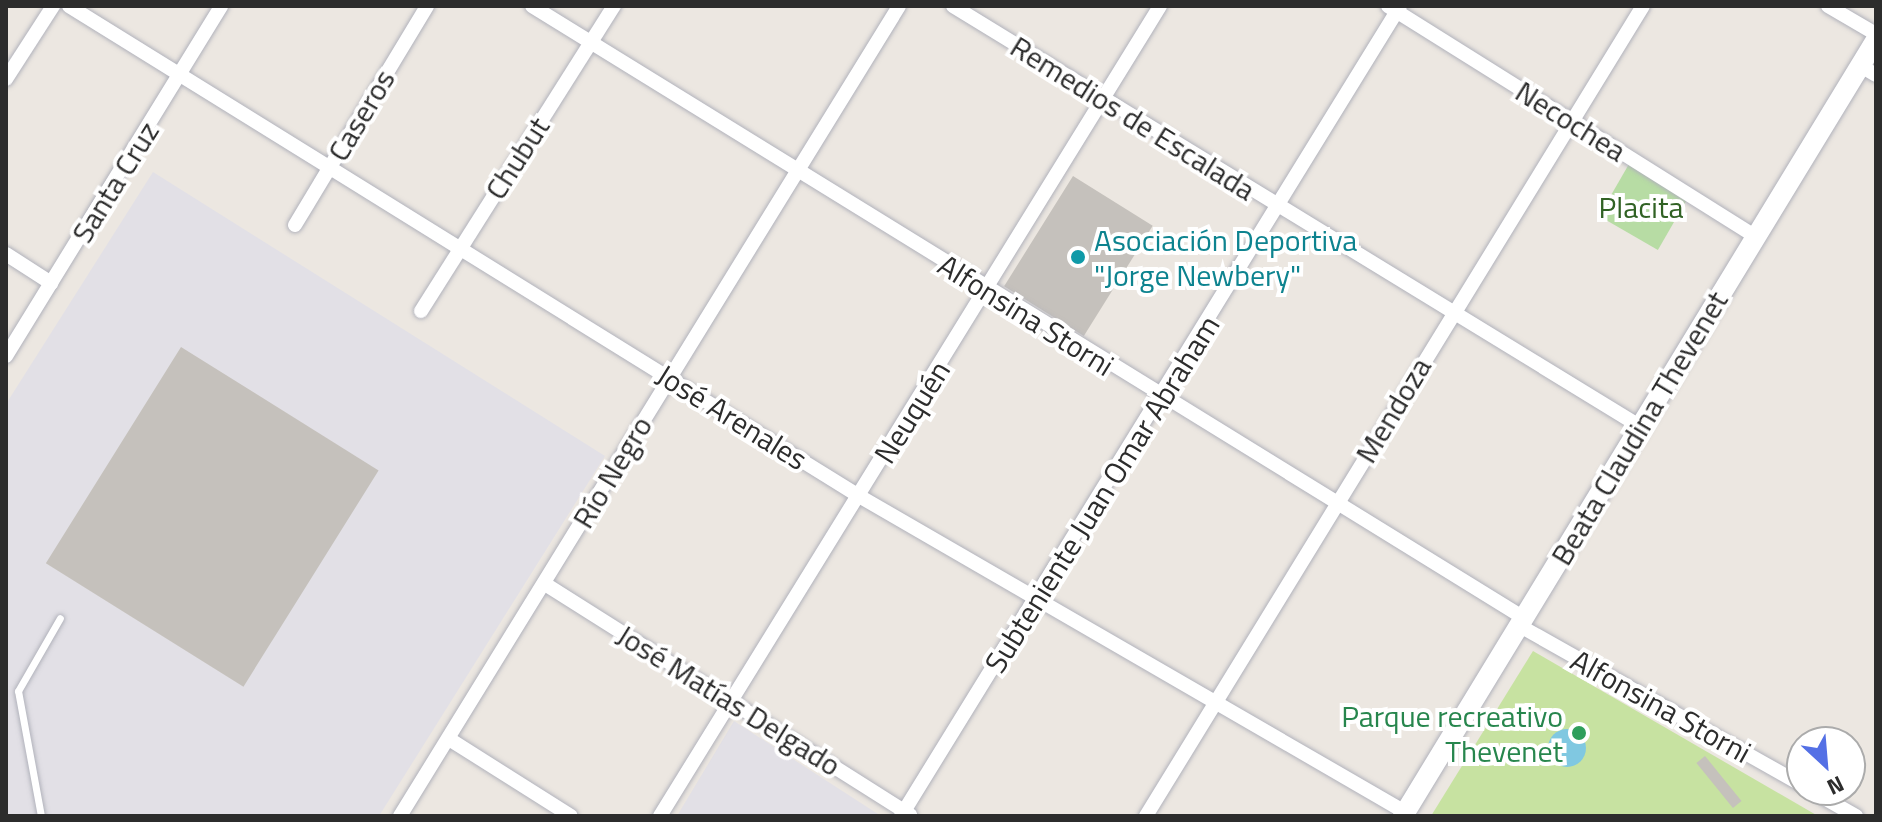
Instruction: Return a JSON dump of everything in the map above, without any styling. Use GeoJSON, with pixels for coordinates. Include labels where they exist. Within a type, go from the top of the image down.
{"type":"FeatureCollection","features":[{"type":"Feature","properties":{"kind":"main road","name":"Beata Claudina Thevenet"},"geometry":{"type":"LineString","coordinates":[[1404,814],[1755,236],[1868,70],[1876,40]]}},
{"type":"Feature","properties":{"kind":"street"},"geometry":{"type":"LineString","coordinates":[[6,79],[53,6]]}},
{"type":"Feature","properties":{"kind":"street","name":"José Arenales"},"geometry":{"type":"LineString","coordinates":[[69,6],[859,496],[1217,702],[1404,814]]}},
{"type":"Feature","properties":{"kind":"street","name":"Santa Cruz"},"geometry":{"type":"LineString","coordinates":[[6,356],[221,6]]}},
{"type":"Feature","properties":{"kind":"street","name":"Caseros"},"geometry":{"type":"LineString","coordinates":[[295,225],[427,6]]}},
{"type":"Feature","properties":{"kind":"street","name":"Alfonsina Storni"},"geometry":{"type":"LineString","coordinates":[[532,6],[988,291],[1337,503],[1522,622],[1786,776]]}},
{"type":"Feature","properties":{"kind":"street","name":"Chubut"},"geometry":{"type":"LineString","coordinates":[[421,311],[614,6]]}},
{"type":"Feature","properties":{"kind":"street","name":"Río Negro"},"geometry":{"type":"LineString","coordinates":[[400,816],[899,6]]}},
{"type":"Feature","properties":{"kind":"street","name":"Remedios de Escalada"},"geometry":{"type":"LineString","coordinates":[[953,6],[1278,209],[1641,427]]}},
{"type":"Feature","properties":{"kind":"street","name":"Neuquén"},"geometry":{"type":"LineString","coordinates":[[660,816],[988,291],[1160,6]]}},
{"type":"Feature","properties":{"kind":"street","name":"Mendoza"},"geometry":{"type":"LineString","coordinates":[[1146,816],[1452,312],[1643,6]]}},
{"type":"Feature","properties":{"kind":"street"},"geometry":{"type":"LineString","coordinates":[[1828,6],[1876,34]]}},
{"type":"Feature","properties":{"kind":"street","name":"Necochea"},"geometry":{"type":"LineString","coordinates":[[1395,8],[1755,236]]}},
{"type":"Feature","properties":{"kind":"street","name":"Subteniente Juan Omar Abraham"},"geometry":{"type":"LineString","coordinates":[[906,814],[1278,209],[1395,8]]}},
{"type":"Feature","properties":{"kind":"street"},"geometry":{"type":"LineString","coordinates":[[6,254],[51,283]]}},
{"type":"Feature","properties":{"kind":"street","name":"José Matías Delgado"},"geometry":{"type":"LineString","coordinates":[[545,584],[906,814]]}},
{"type":"Feature","properties":{"kind":"street"},"geometry":{"type":"LineString","coordinates":[[449,739],[571,816]]}},
{"type":"Feature","properties":{"kind":"street"},"geometry":{"type":"LineString","coordinates":[[1838,806],[1856,816]]}},
{"type":"Feature","properties":{"kind":"lane"},"geometry":{"type":"LineString","coordinates":[[41,816],[18,691],[60,618]]}},
{"type":"Feature","properties":{"kind":"shaded area"},"geometry":{"type":"Polygon","coordinates":[[[153,172],[605,456],[379,816],[6,816],[6,404],[153,172]]]}},
{"type":"Feature","properties":{"kind":"shaded area"},"geometry":{"type":"Polygon","coordinates":[[[734,721],[881,816],[677,816],[734,721]]]}},
{"type":"Feature","properties":{"kind":"green space","name":"Placita"},"geometry":{"type":"Polygon","coordinates":[[[1629,164],[1688,198],[1658,250],[1599,216],[1629,164]]]}},
{"type":"Feature","properties":{"kind":"green space","name":"Parque recreativo Thevenet"},"geometry":{"type":"Polygon","coordinates":[[[1533,651],[1786,797],[1786,806],[1801,806],[1818,816],[1431,816],[1533,651]]]}},
{"type":"Feature","properties":{"kind":"water"},"geometry":{"type":"Polygon","coordinates":[[[1567,729],[1580,735],[1586,748],[1580,761],[1567,767],[1554,761],[1548,748],[1554,735],[1567,729]]]}},
{"type":"Feature","properties":{"kind":"building","name":"Asociación Deportiva \"Jorge Newbery\""},"geometry":{"type":"Polygon","coordinates":[[[1073,176],[1153,226],[1084,336],[1004,286],[1073,176]]]}},
{"type":"Feature","properties":{"kind":"building"},"geometry":{"type":"Polygon","coordinates":[[[181,347],[379,470],[243,687],[46,563],[181,347]]]}},
{"type":"Feature","properties":{"kind":"building"},"geometry":{"type":"Polygon","coordinates":[[[1705,756],[1742,801],[1733,808],[1696,763],[1705,756]]]}},
{"type":"Feature","properties":{"kind":"place","name":"Asociación Deportiva \"Jorge Newbery\""},"geometry":{"type":"Point","coordinates":[1078,257]}},
{"type":"Feature","properties":{"kind":"place","name":"Parque recreativo Thevenet"},"geometry":{"type":"Point","coordinates":[1579,733]}}]}
